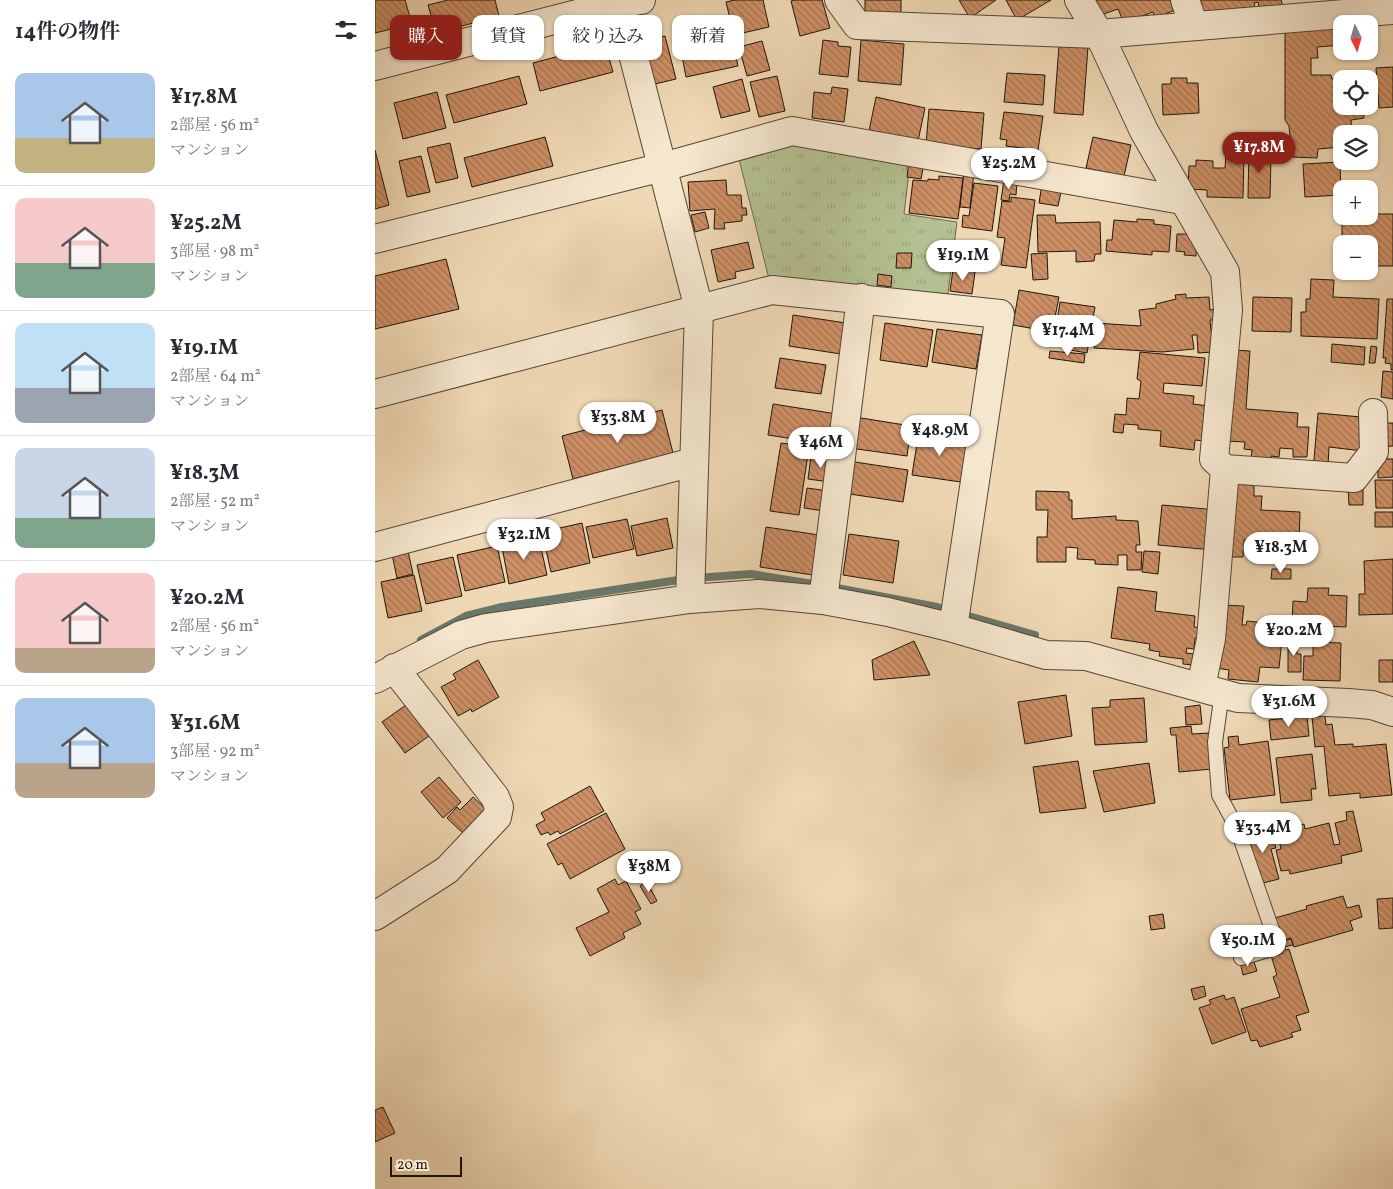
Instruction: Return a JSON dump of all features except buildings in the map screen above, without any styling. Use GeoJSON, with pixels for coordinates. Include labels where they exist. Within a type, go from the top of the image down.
{"type":"FeatureCollection","features":[{"type":"Feature","properties":{"kind":"street"},"geometry":{"type":"LineString","coordinates":[[839,0],[857,25],[1099,34],[1194,26],[1357,6],[1393,10]]}},
{"type":"Feature","properties":{"kind":"street"},"geometry":{"type":"LineString","coordinates":[[1079,0],[1099,34],[1144,131],[1225,272],[1229,310],[1214,442],[1214,459],[1225,470],[1354,478],[1374,452],[1373,413]]}},
{"type":"Feature","properties":{"kind":"street"},"geometry":{"type":"LineString","coordinates":[[1185,0],[1194,26]]}},
{"type":"Feature","properties":{"kind":"street"},"geometry":{"type":"LineString","coordinates":[[375,66],[626,1],[663,167],[699,309],[690,584]]}},
{"type":"Feature","properties":{"kind":"street"},"geometry":{"type":"LineString","coordinates":[[375,239],[663,167],[792,131],[1182,200]]}},
{"type":"Feature","properties":{"kind":"street"},"geometry":{"type":"LineString","coordinates":[[375,394],[772,290],[1000,314],[955,616]]}},
{"type":"Feature","properties":{"kind":"street"},"geometry":{"type":"LineString","coordinates":[[824,591],[861,298]]}},
{"type":"Feature","properties":{"kind":"street"},"geometry":{"type":"LineString","coordinates":[[375,547],[693,462]]}},
{"type":"Feature","properties":{"kind":"street"},"geometry":{"type":"LineString","coordinates":[[1211,690],[1211,639],[1225,470]]}},
{"type":"Feature","properties":{"kind":"street"},"geometry":{"type":"LineString","coordinates":[[375,916],[447,870],[497,817],[499,807],[495,797],[385,674],[461,635],[690,584],[759,594],[824,591],[888,612],[955,616],[1046,655],[1087,656],[1238,698],[1372,705],[1393,712]]}},
{"type":"Feature","properties":{"kind":"lane"},"geometry":{"type":"LineString","coordinates":[[1211,690],[1219,795],[1237,828],[1278,947],[1241,958]]}},
{"type":"Feature","properties":{"kind":"green space"},"geometry":{"type":"Polygon","coordinates":[[[798,141],[911,155],[904,214],[957,222],[947,301],[769,279],[738,155],[798,141]]]}},
{"type":"Feature","properties":{"kind":"waterway"},"geometry":{"type":"LineString","coordinates":[[696,578],[751,574],[837,588],[937,607],[1035,635]]}},
{"type":"Feature","properties":{"kind":"waterway"},"geometry":{"type":"LineString","coordinates":[[421,640],[466,616],[502,607],[685,579]]}}]}
